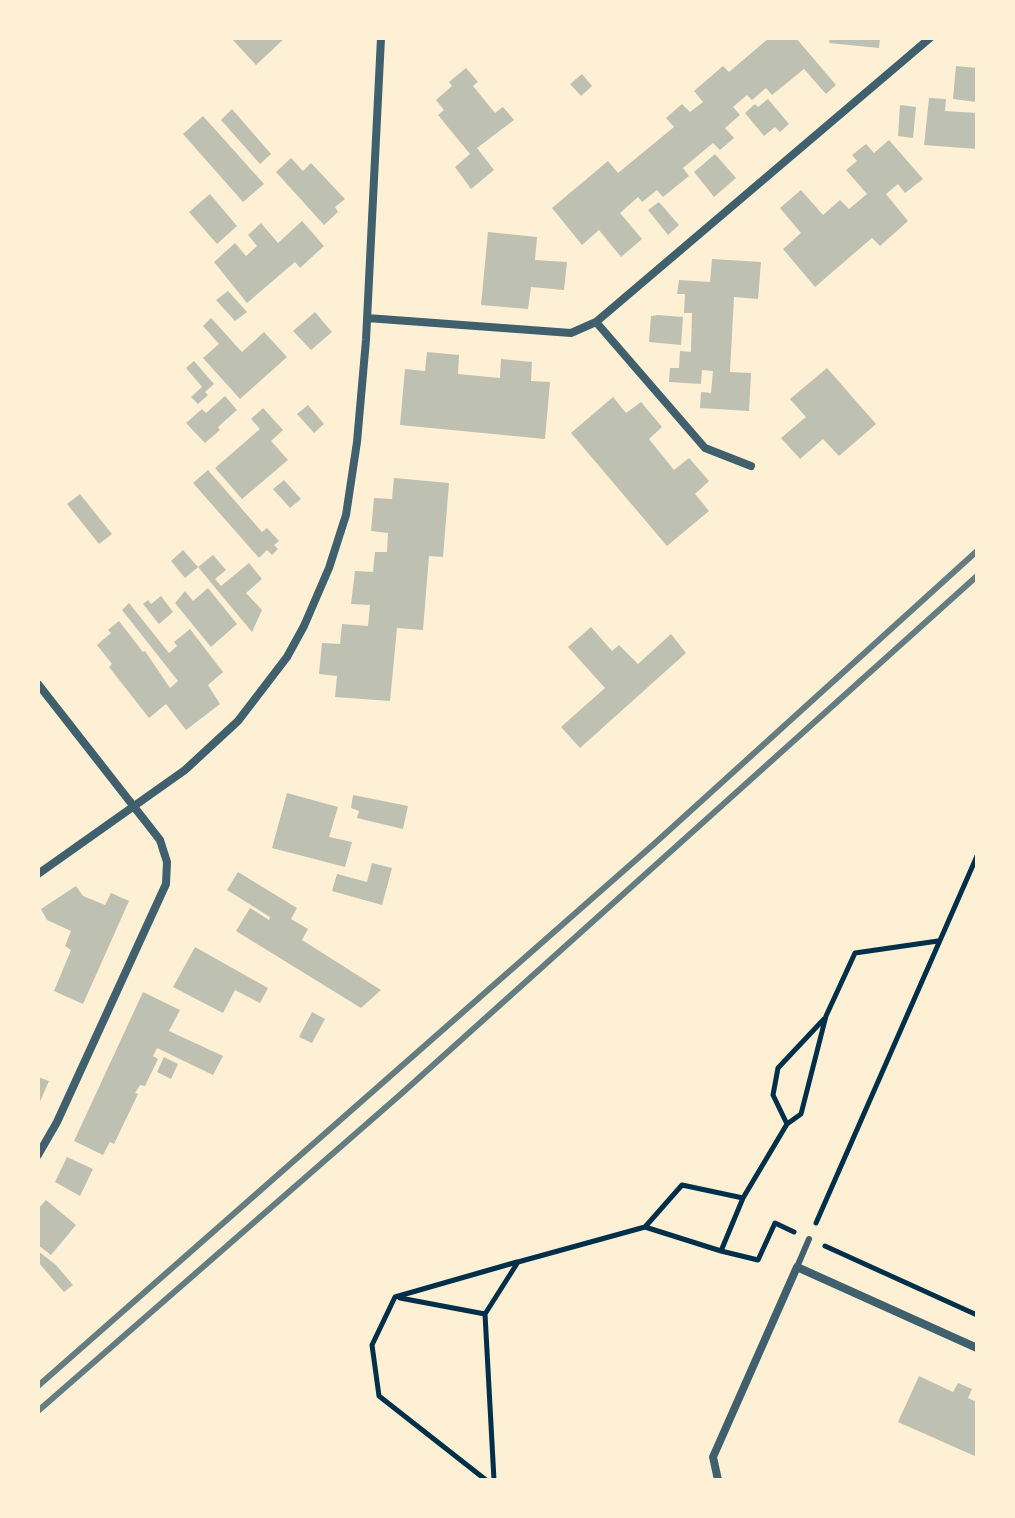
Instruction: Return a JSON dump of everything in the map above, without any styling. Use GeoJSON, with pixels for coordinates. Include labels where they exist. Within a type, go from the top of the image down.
{"type":"FeatureCollection","features":[{"type":"Feature","properties":{"kind":"street"},"geometry":{"type":"LineString","coordinates":[[38,874],[185,770],[238,721],[287,657],[329,568],[346,515],[357,442],[367,318],[381,38]]}},
{"type":"Feature","properties":{"kind":"street"},"geometry":{"type":"LineString","coordinates":[[367,318],[571,333],[596,322],[930,38]]}},
{"type":"Feature","properties":{"kind":"street"},"geometry":{"type":"LineString","coordinates":[[596,322],[705,448],[751,466]]}},
{"type":"Feature","properties":{"kind":"street"},"geometry":{"type":"LineString","coordinates":[[38,684],[160,840],[167,862],[166,884],[57,1122],[38,1155]]}},
{"type":"Feature","properties":{"kind":"street"},"geometry":{"type":"LineString","coordinates":[[718,1480],[713,1457],[797,1267],[977,1348]]}},
{"type":"Feature","properties":{"kind":"lane"},"geometry":{"type":"LineString","coordinates":[[797,1267],[809,1239]]}},
{"type":"Feature","properties":{"kind":"path"},"geometry":{"type":"LineString","coordinates":[[809,1239],[977,856]]}},
{"type":"Feature","properties":{"kind":"path"},"geometry":{"type":"LineString","coordinates":[[721,1251],[743,1198],[787,1124],[801,1114],[826,1016],[855,953],[940,940]]}},
{"type":"Feature","properties":{"kind":"path"},"geometry":{"type":"LineString","coordinates":[[787,1124],[773,1095],[778,1068],[826,1016]]}},
{"type":"Feature","properties":{"kind":"path"},"geometry":{"type":"LineString","coordinates":[[645,1227],[682,1185],[743,1198]]}},
{"type":"Feature","properties":{"kind":"path"},"geometry":{"type":"LineString","coordinates":[[486,1480],[379,1396],[372,1345],[395,1297],[645,1227],[758,1260],[775,1223],[977,1315]]}},
{"type":"Feature","properties":{"kind":"path"},"geometry":{"type":"LineString","coordinates":[[494,1480],[485,1314],[518,1262]]}},
{"type":"Feature","properties":{"kind":"path"},"geometry":{"type":"LineString","coordinates":[[395,1297],[485,1314]]}},
{"type":"Feature","properties":{"kind":"building"},"geometry":{"type":"Polygon","coordinates":[[[231,38],[285,38],[256,65],[231,38]]]}},
{"type":"Feature","properties":{"kind":"building"},"geometry":{"type":"Polygon","coordinates":[[[769,38],[796,38],[836,85],[826,94],[804,69],[772,95],[766,88],[752,100],[747,95],[733,107],[740,115],[725,128],[734,138],[720,150],[713,143],[683,168],[689,176],[663,197],[657,190],[642,202],[638,197],[620,213],[642,239],[621,257],[599,230],[582,245],[552,208],[608,161],[618,173],[674,127],[666,118],[682,104],[690,112],[703,102],[694,91],[723,66],[729,72],[769,38]]]}},
{"type":"Feature","properties":{"kind":"building"},"geometry":{"type":"Polygon","coordinates":[[[830,38],[880,38],[879,48],[829,43],[830,38]]]}},
{"type":"Feature","properties":{"kind":"building"},"geometry":{"type":"Polygon","coordinates":[[[956,66],[977,68],[977,102],[953,99],[956,66]]]}},
{"type":"Feature","properties":{"kind":"building"},"geometry":{"type":"Polygon","coordinates":[[[466,68],[478,82],[473,86],[495,113],[503,107],[514,120],[477,148],[494,170],[471,189],[455,167],[470,154],[438,115],[444,110],[436,100],[452,86],[449,82],[466,68]]]}},
{"type":"Feature","properties":{"kind":"building"},"geometry":{"type":"Polygon","coordinates":[[[582,74],[592,86],[581,96],[570,84],[582,74]]]}},
{"type":"Feature","properties":{"kind":"building"},"geometry":{"type":"Polygon","coordinates":[[[929,98],[946,99],[945,111],[977,113],[977,149],[924,145],[929,98]]]}},
{"type":"Feature","properties":{"kind":"building"},"geometry":{"type":"Polygon","coordinates":[[[768,99],[789,124],[780,132],[775,127],[764,136],[745,113],[755,104],[758,107],[768,99]]]}},
{"type":"Feature","properties":{"kind":"building"},"geometry":{"type":"Polygon","coordinates":[[[900,105],[916,107],[913,138],[898,136],[900,105]]]}},
{"type":"Feature","properties":{"kind":"building"},"geometry":{"type":"Polygon","coordinates":[[[232,109],[271,154],[260,164],[221,120],[232,109]]]}},
{"type":"Feature","properties":{"kind":"building"},"geometry":{"type":"Polygon","coordinates":[[[203,116],[264,184],[243,202],[183,134],[203,116]]]}},
{"type":"Feature","properties":{"kind":"building"},"geometry":{"type":"Polygon","coordinates":[[[889,140],[923,179],[905,193],[898,184],[886,194],[908,221],[880,246],[872,238],[815,287],[783,249],[801,233],[780,208],[801,190],[823,215],[840,200],[849,209],[867,194],[846,170],[857,161],[852,155],[866,144],[874,153],[889,140]]]}},
{"type":"Feature","properties":{"kind":"building"},"geometry":{"type":"Polygon","coordinates":[[[715,154],[736,178],[714,197],[694,172],[715,154]]]}},
{"type":"Feature","properties":{"kind":"building"},"geometry":{"type":"Polygon","coordinates":[[[291,158],[303,171],[311,163],[345,199],[335,207],[338,212],[324,225],[276,172],[291,158]]]}},
{"type":"Feature","properties":{"kind":"building"},"geometry":{"type":"Polygon","coordinates":[[[210,194],[237,226],[217,244],[189,212],[210,194]]]}},
{"type":"Feature","properties":{"kind":"building"},"geometry":{"type":"Polygon","coordinates":[[[659,202],[679,225],[668,235],[648,210],[659,202]]]}},
{"type":"Feature","properties":{"kind":"building"},"geometry":{"type":"Polygon","coordinates":[[[302,221],[324,246],[300,268],[295,262],[247,303],[214,262],[235,243],[246,256],[257,246],[248,235],[261,223],[278,243],[302,221]]]}},
{"type":"Feature","properties":{"kind":"building"},"geometry":{"type":"Polygon","coordinates":[[[488,232],[537,237],[535,260],[567,262],[564,290],[531,287],[528,309],[481,305],[488,232]]]}},
{"type":"Feature","properties":{"kind":"building"},"geometry":{"type":"Polygon","coordinates":[[[712,259],[761,262],[758,299],[734,297],[730,372],[751,373],[749,411],[700,408],[701,392],[711,393],[713,371],[702,370],[701,384],[669,382],[670,368],[679,368],[680,351],[691,352],[692,313],[684,313],[685,294],[677,294],[679,280],[710,282],[712,259]]]}},
{"type":"Feature","properties":{"kind":"building"},"geometry":{"type":"Polygon","coordinates":[[[228,291],[247,312],[235,321],[216,300],[228,291]]]}},
{"type":"Feature","properties":{"kind":"building"},"geometry":{"type":"Polygon","coordinates":[[[315,312],[332,332],[311,350],[293,331],[315,312]]]}},
{"type":"Feature","properties":{"kind":"building"},"geometry":{"type":"Polygon","coordinates":[[[651,316],[683,317],[681,345],[649,342],[651,316]]]}},
{"type":"Feature","properties":{"kind":"building"},"geometry":{"type":"Polygon","coordinates":[[[211,318],[242,352],[264,332],[287,357],[240,399],[203,358],[219,344],[203,326],[211,318]]]}},
{"type":"Feature","properties":{"kind":"building"},"geometry":{"type":"Polygon","coordinates":[[[427,352],[459,355],[458,374],[500,378],[501,359],[532,362],[531,381],[550,382],[545,439],[400,425],[405,369],[425,371],[427,352]]]}},
{"type":"Feature","properties":{"kind":"building"},"geometry":{"type":"Polygon","coordinates":[[[194,361],[214,384],[198,404],[191,397],[202,387],[186,368],[194,361]]]}},
{"type":"Feature","properties":{"kind":"building"},"geometry":{"type":"Polygon","coordinates":[[[827,368],[876,424],[839,456],[823,439],[800,459],[781,438],[806,417],[790,399],[827,368]]]}},
{"type":"Feature","properties":{"kind":"building"},"geometry":{"type":"Polygon","coordinates":[[[225,396],[237,410],[205,443],[186,423],[202,409],[206,413],[225,396]]]}},
{"type":"Feature","properties":{"kind":"building"},"geometry":{"type":"Polygon","coordinates":[[[613,397],[626,413],[641,402],[662,427],[649,439],[674,470],[689,458],[709,481],[695,494],[709,511],[667,546],[571,433],[613,397]]]}},
{"type":"Feature","properties":{"kind":"building"},"geometry":{"type":"Polygon","coordinates":[[[308,405],[324,424],[314,433],[297,414],[308,405]]]}},
{"type":"Feature","properties":{"kind":"building"},"geometry":{"type":"Polygon","coordinates":[[[263,408],[283,430],[271,441],[288,460],[242,499],[215,468],[260,429],[251,419],[263,408]]]}},
{"type":"Feature","properties":{"kind":"building"},"geometry":{"type":"Polygon","coordinates":[[[208,470],[262,532],[267,528],[279,541],[274,545],[278,549],[272,555],[267,550],[259,558],[193,483],[208,470]]]}},
{"type":"Feature","properties":{"kind":"building"},"geometry":{"type":"Polygon","coordinates":[[[394,478],[449,483],[443,557],[429,556],[423,630],[397,628],[390,701],[335,697],[337,676],[319,674],[322,643],[340,644],[342,624],[368,626],[370,605],[351,604],[355,571],[373,572],[375,552],[387,552],[388,533],[371,531],[374,498],[392,499],[394,478]]]}},
{"type":"Feature","properties":{"kind":"building"},"geometry":{"type":"Polygon","coordinates":[[[284,480],[301,499],[290,508],[273,489],[284,480]]]}},
{"type":"Feature","properties":{"kind":"building"},"geometry":{"type":"Polygon","coordinates":[[[80,494],[112,534],[99,544],[67,504],[80,494]]]}},
{"type":"Feature","properties":{"kind":"building"},"geometry":{"type":"Polygon","coordinates":[[[183,550],[198,567],[185,578],[171,561],[183,550]]]}},
{"type":"Feature","properties":{"kind":"building"},"geometry":{"type":"Polygon","coordinates":[[[213,555],[226,570],[215,579],[221,586],[249,563],[262,579],[246,593],[262,610],[252,632],[198,567],[213,555]]]}},
{"type":"Feature","properties":{"kind":"building"},"geometry":{"type":"Polygon","coordinates":[[[208,588],[237,624],[211,647],[175,603],[185,591],[193,601],[208,588]]]}},
{"type":"Feature","properties":{"kind":"building"},"geometry":{"type":"Polygon","coordinates":[[[161,596],[173,612],[159,624],[143,604],[148,600],[151,604],[161,596]]]}},
{"type":"Feature","properties":{"kind":"building"},"geometry":{"type":"Polygon","coordinates":[[[129,603],[169,653],[177,646],[174,642],[190,629],[223,672],[208,685],[220,704],[186,730],[166,704],[149,718],[109,667],[112,664],[97,645],[119,621],[145,651],[170,688],[178,681],[122,610],[129,603]]]}},
{"type":"Feature","properties":{"kind":"building"},"geometry":{"type":"Polygon","coordinates":[[[591,627],[612,651],[619,645],[638,664],[671,634],[686,653],[580,748],[561,727],[605,688],[568,647],[591,627]]]}},
{"type":"Feature","properties":{"kind":"building"},"geometry":{"type":"Polygon","coordinates":[[[287,793],[338,807],[329,837],[352,842],[345,867],[272,848],[287,793]]]}},
{"type":"Feature","properties":{"kind":"building"},"geometry":{"type":"Polygon","coordinates":[[[353,795],[408,806],[403,829],[357,818],[359,811],[351,808],[353,795]]]}},
{"type":"Feature","properties":{"kind":"building"},"geometry":{"type":"Polygon","coordinates":[[[372,863],[392,868],[382,905],[332,891],[337,874],[367,882],[372,863]]]}},
{"type":"Feature","properties":{"kind":"building"},"geometry":{"type":"Polygon","coordinates":[[[238,872],[297,908],[291,919],[308,929],[302,940],[381,990],[361,1008],[236,931],[250,908],[269,920],[270,917],[227,890],[238,872]]]}},
{"type":"Feature","properties":{"kind":"building"},"geometry":{"type":"Polygon","coordinates":[[[76,886],[83,896],[105,905],[111,893],[129,901],[83,1004],[54,991],[71,950],[65,946],[71,931],[47,920],[41,909],[76,886]]]}},
{"type":"Feature","properties":{"kind":"building"},"geometry":{"type":"Polygon","coordinates":[[[195,947],[268,988],[260,1003],[235,990],[223,1013],[173,987],[195,947]]]}},
{"type":"Feature","properties":{"kind":"building"},"geometry":{"type":"Polygon","coordinates":[[[143,992],[180,1010],[169,1031],[223,1056],[213,1075],[157,1048],[153,1056],[158,1059],[145,1086],[140,1085],[135,1093],[138,1094],[114,1144],[110,1142],[103,1155],[74,1141],[143,992]]]}},
{"type":"Feature","properties":{"kind":"building"},"geometry":{"type":"Polygon","coordinates":[[[312,1012],[325,1019],[312,1043],[299,1037],[312,1012]]]}},
{"type":"Feature","properties":{"kind":"building"},"geometry":{"type":"Polygon","coordinates":[[[164,1057],[178,1064],[171,1079],[157,1072],[164,1057]]]}},
{"type":"Feature","properties":{"kind":"building"},"geometry":{"type":"Polygon","coordinates":[[[38,1077],[49,1081],[38,1106],[38,1077]]]}},
{"type":"Feature","properties":{"kind":"building"},"geometry":{"type":"Polygon","coordinates":[[[67,1157],[93,1169],[80,1196],[55,1182],[67,1157]]]}},
{"type":"Feature","properties":{"kind":"building"},"geometry":{"type":"Polygon","coordinates":[[[46,1200],[76,1225],[51,1255],[38,1245],[38,1209],[46,1200]]]}},
{"type":"Feature","properties":{"kind":"building"},"geometry":{"type":"Polygon","coordinates":[[[38,1251],[56,1265],[73,1285],[64,1292],[38,1262],[38,1251]]]}},
{"type":"Feature","properties":{"kind":"building"},"geometry":{"type":"Polygon","coordinates":[[[919,1376],[953,1392],[958,1383],[972,1389],[968,1398],[977,1402],[977,1457],[898,1422],[919,1376]]]}},
{"type":"Feature","properties":{"kind":"railway"},"geometry":{"type":"LineString","coordinates":[[38,1386],[654,844],[977,551]]}},
{"type":"Feature","properties":{"kind":"railway"},"geometry":{"type":"LineString","coordinates":[[38,1411],[401,1094],[977,576]]}}]}
